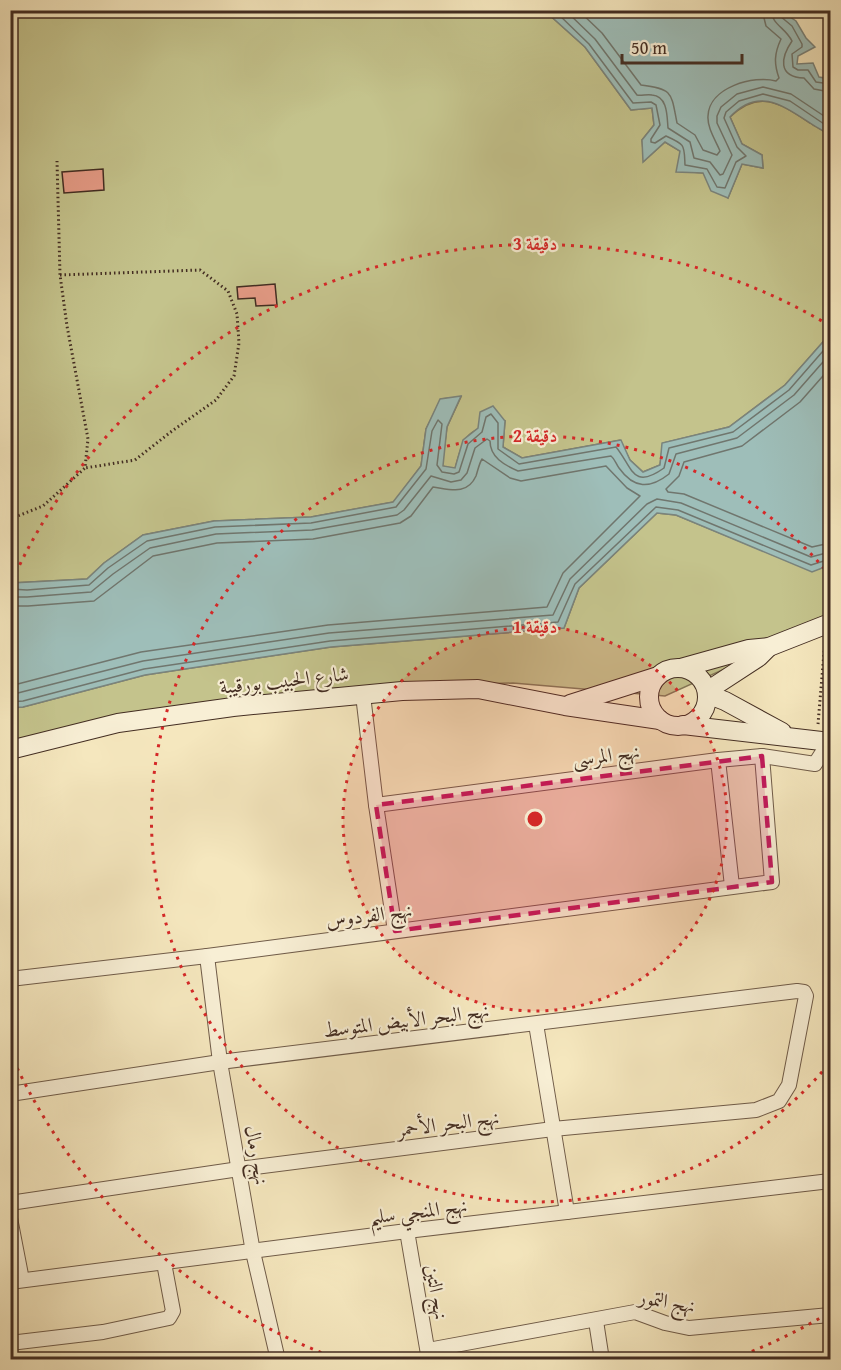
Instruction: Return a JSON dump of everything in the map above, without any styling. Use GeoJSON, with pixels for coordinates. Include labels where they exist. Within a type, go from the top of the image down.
{"type":"FeatureCollection","features":[{"type":"Feature","properties":{"kind":"street"},"geometry":{"type":"LineString","coordinates":[[681,668],[750,649],[769,647],[828,623]]}},
{"type":"Feature","properties":{"kind":"street"},"geometry":{"type":"LineString","coordinates":[[707,692],[759,657],[769,647]]}},
{"type":"Feature","properties":{"kind":"street"},"geometry":{"type":"LineString","coordinates":[[792,737],[707,692],[697,675],[689,670],[673,668],[658,676],[653,682],[649,698],[654,714],[660,720],[675,726],[825,741]]}},
{"type":"Feature","properties":{"kind":"street","name":"شارع الحبيب بورقيبة"},"geometry":{"type":"LineString","coordinates":[[565,706],[658,676]]}},
{"type":"Feature","properties":{"kind":"street","name":"شارع الحبيب بورقيبة"},"geometry":{"type":"LineString","coordinates":[[10,750],[118,723],[233,707],[363,695],[478,689],[565,706],[660,720]]}},
{"type":"Feature","properties":{"kind":"street"},"geometry":{"type":"LineString","coordinates":[[683,726],[697,719],[702,713],[706,706],[707,692]]}},
{"type":"Feature","properties":{"kind":"street"},"geometry":{"type":"LineString","coordinates":[[363,695],[376,805],[395,931]]}},
{"type":"Feature","properties":{"kind":"street","name":"نهج المرسى"},"geometry":{"type":"LineString","coordinates":[[376,805],[718,760],[762,756],[815,764],[825,741]]}},
{"type":"Feature","properties":{"kind":"street","name":"نهج الفردوس"},"geometry":{"type":"LineString","coordinates":[[10,979],[207,956],[772,882],[762,756]]}},
{"type":"Feature","properties":{"kind":"street"},"geometry":{"type":"LineString","coordinates":[[718,760],[732,886]]}},
{"type":"Feature","properties":{"kind":"street","name":"نهج رمال"},"geometry":{"type":"LineString","coordinates":[[207,956],[220,1062],[253,1252],[278,1359]]}},
{"type":"Feature","properties":{"kind":"street","name":"نهج البحر الأبيض المتوسط"},"geometry":{"type":"LineString","coordinates":[[10,1094],[220,1062],[797,991],[805,994]]}},
{"type":"Feature","properties":{"kind":"street","name":"نهج البحر الأحمر"},"geometry":{"type":"LineString","coordinates":[[10,1203],[239,1169],[554,1129],[756,1110],[779,1101],[789,1085],[806,1002],[805,994]]}},
{"type":"Feature","properties":{"kind":"street"},"geometry":{"type":"LineString","coordinates":[[536,1024],[567,1212]]}},
{"type":"Feature","properties":{"kind":"street","name":"نهج المنجي سليم"},"geometry":{"type":"LineString","coordinates":[[16,1281],[407,1231],[831,1181]]}},
{"type":"Feature","properties":{"kind":"street"},"geometry":{"type":"LineString","coordinates":[[10,1218],[16,1281]]}},
{"type":"Feature","properties":{"kind":"street","name":"نهج التين"},"geometry":{"type":"LineString","coordinates":[[407,1231],[428,1357]]}},
{"type":"Feature","properties":{"kind":"street"},"geometry":{"type":"LineString","coordinates":[[10,1343],[104,1332],[169,1318],[173,1311],[164,1263]]}},
{"type":"Feature","properties":{"kind":"street","name":"نهج التمور"},"geometry":{"type":"LineString","coordinates":[[428,1357],[635,1312],[665,1323],[689,1328],[831,1315]]}},
{"type":"Feature","properties":{"kind":"street"},"geometry":{"type":"LineString","coordinates":[[596,1321],[602,1359]]}},
{"type":"Feature","properties":{"kind":"path"},"geometry":{"type":"LineString","coordinates":[[57,161],[60,275],[88,439],[85,468]]}},
{"type":"Feature","properties":{"kind":"path"},"geometry":{"type":"LineString","coordinates":[[10,519],[43,506],[85,468],[135,460],[216,400],[234,376],[239,343],[237,314],[228,291],[200,270],[60,275]]}},
{"type":"Feature","properties":{"kind":"path"},"geometry":{"type":"LineString","coordinates":[[825,741],[828,623]]}},
{"type":"Feature","properties":{"kind":"highlighted area"},"geometry":{"type":"Polygon","coordinates":[[[762,756],[772,882],[395,931],[376,805],[762,756]]]}},
{"type":"Feature","properties":{"kind":"shaded area"},"geometry":{"type":"Polygon","coordinates":[[[28,10],[545,11],[585,47],[631,110],[652,108],[654,125],[642,140],[644,161],[665,142],[680,151],[692,172],[703,173],[728,198],[742,164],[763,168],[762,155],[742,144],[730,117],[751,103],[761,101],[780,105],[830,136],[830,334],[785,385],[729,427],[663,443],[660,465],[643,472],[630,460],[620,440],[522,458],[503,447],[505,421],[483,427],[470,434],[462,447],[455,469],[442,466],[447,427],[461,397],[441,399],[426,429],[421,466],[394,502],[311,517],[214,521],[143,535],[104,563],[87,579],[11,583],[11,13],[28,10]]]}},
{"type":"Feature","properties":{"kind":"shaded area"},"geometry":{"type":"Polygon","coordinates":[[[657,513],[676,515],[812,571],[830,565],[830,621],[665,696],[513,683],[336,688],[236,700],[11,743],[10,708],[23,707],[145,675],[331,647],[564,628],[579,588],[657,513]]]}},
{"type":"Feature","properties":{"kind":"water"},"geometry":{"type":"Polygon","coordinates":[[[545,11],[781,11],[796,21],[806,38],[815,47],[798,56],[797,64],[813,63],[819,77],[830,79],[830,136],[780,105],[760,101],[740,108],[730,117],[742,144],[762,155],[763,168],[742,164],[728,198],[711,191],[703,173],[676,172],[680,151],[665,142],[643,162],[642,140],[654,125],[652,108],[631,110],[585,47],[545,11]]]}},
{"type":"Feature","properties":{"kind":"water"},"geometry":{"type":"Polygon","coordinates":[[[830,334],[830,565],[812,572],[676,515],[657,513],[579,588],[564,628],[331,647],[145,675],[23,707],[11,708],[11,583],[87,579],[104,563],[143,535],[214,521],[311,517],[393,502],[421,466],[426,429],[440,399],[461,396],[447,427],[443,466],[455,468],[463,440],[478,428],[480,412],[493,406],[505,421],[503,447],[522,458],[621,440],[630,460],[643,472],[660,465],[662,443],[729,427],[785,385],[830,334]]]}},
{"type":"Feature","properties":{"kind":"building"},"geometry":{"type":"Polygon","coordinates":[[[103,169],[104,190],[64,193],[62,172],[103,169]]]}},
{"type":"Feature","properties":{"kind":"building"},"geometry":{"type":"Polygon","coordinates":[[[275,284],[277,305],[256,306],[255,298],[238,299],[237,287],[275,284]]]}}]}
